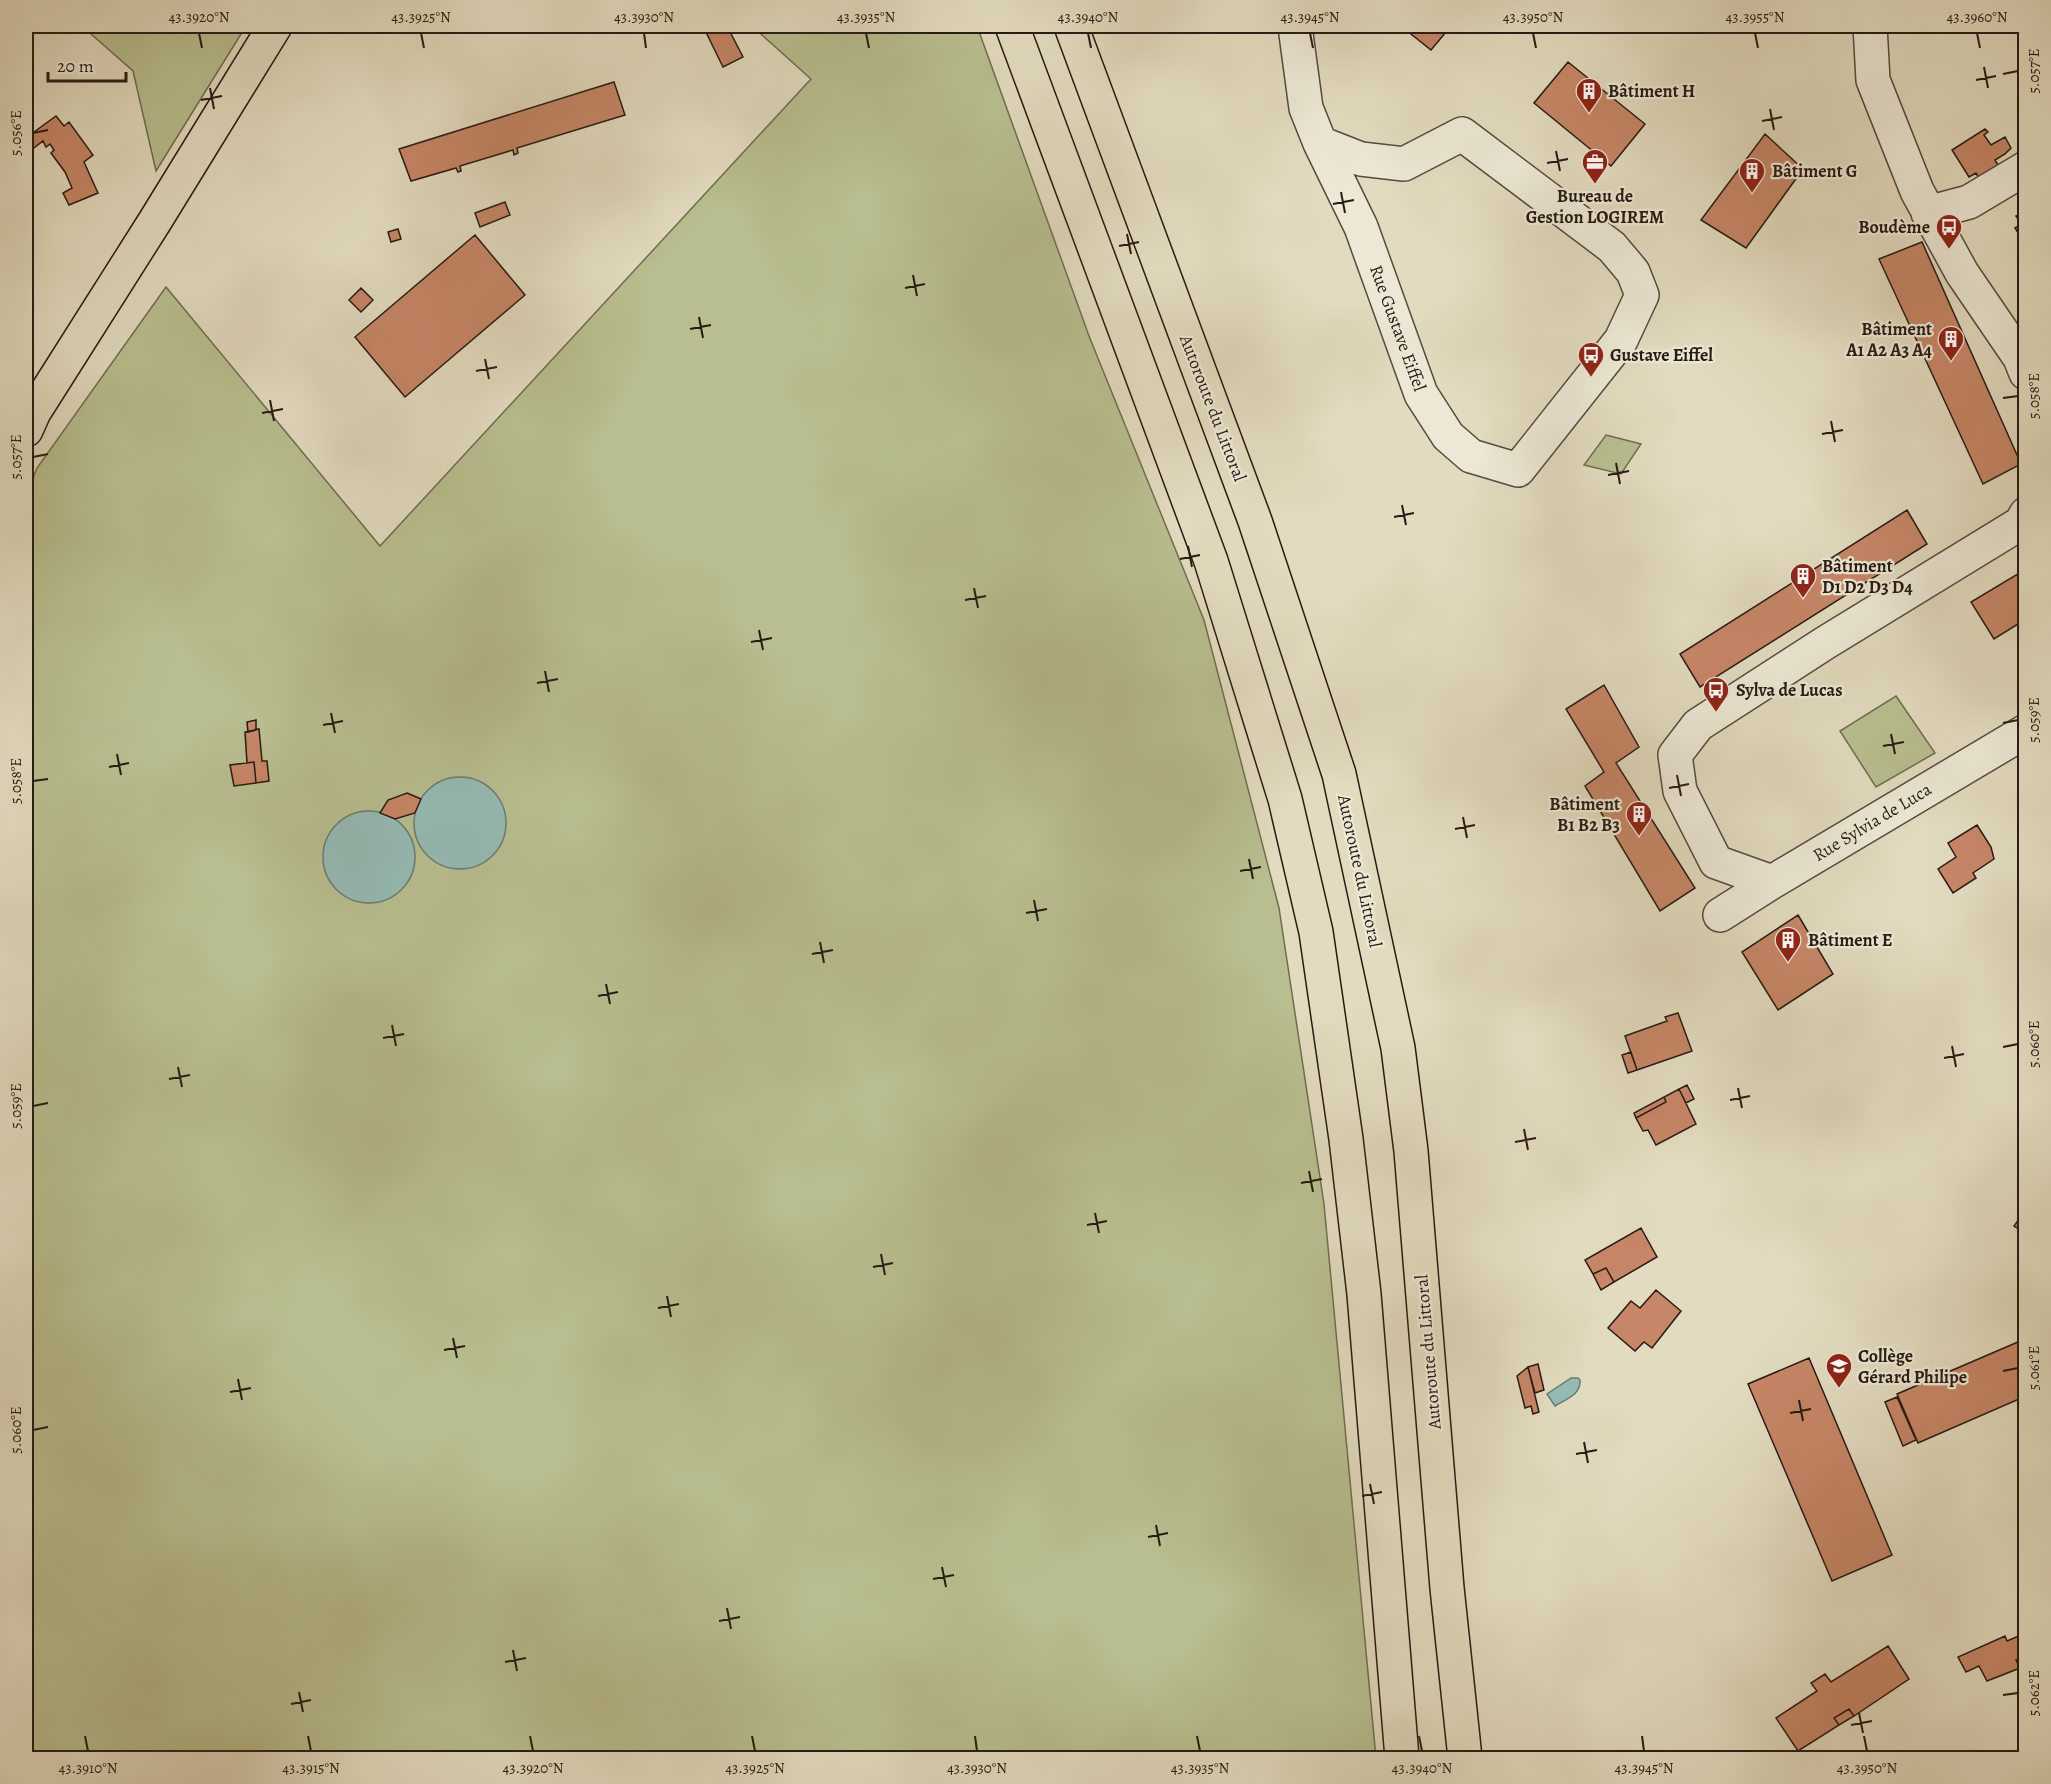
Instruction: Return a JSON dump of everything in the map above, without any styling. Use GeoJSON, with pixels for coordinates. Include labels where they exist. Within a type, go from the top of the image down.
{"type":"FeatureCollection","features":[{"type":"Feature","properties":{"kind":"main road"},"geometry":{"type":"LineString","coordinates":[[26,430],[34,412],[156,221],[275,26]]}},
{"type":"Feature","properties":{"kind":"main road"},"geometry":{"type":"LineString","coordinates":[[1012,26],[1211,561],[1285,799],[1316,932],[1346,1139],[1364,1294],[1402,1758]]}},
{"type":"Feature","properties":{"kind":"main road","name":"Autoroute du Littoral"},"geometry":{"type":"LineString","coordinates":[[1071,26],[1256,521],[1339,774],[1398,1048],[1407,1116],[1447,1588],[1465,1758]]}},
{"type":"Feature","properties":{"kind":"street","name":"Rue Gustave Eiffel"},"geometry":{"type":"LineString","coordinates":[[1298,26],[1296,34],[1306,108],[1320,142],[1360,227],[1421,394],[1448,436],[1471,456],[1518,470],[1621,340],[1642,296],[1633,272],[1612,248],[1462,134],[1404,164],[1361,159],[1320,142]]}},
{"type":"Feature","properties":{"kind":"street"},"geometry":{"type":"LineString","coordinates":[[1870,26],[1873,80],[1917,192],[1962,273],[2020,358],[2025,373]]}},
{"type":"Feature","properties":{"kind":"street"},"geometry":{"type":"LineString","coordinates":[[1928,213],[1969,202],[2025,168]]}},
{"type":"Feature","properties":{"kind":"street"},"geometry":{"type":"LineString","coordinates":[[1772,882],[1716,862],[1680,791],[1675,755],[1698,724],[2021,523],[2025,514]]}},
{"type":"Feature","properties":{"kind":"street","name":"Rue Sylvia de Luca"},"geometry":{"type":"LineString","coordinates":[[1720,915],[2025,731]]}},
{"type":"Feature","properties":{"kind":"green space"},"geometry":{"type":"Polygon","coordinates":[[[82,26],[246,26],[156,171],[133,71],[82,26]]]}},
{"type":"Feature","properties":{"kind":"green space"},"geometry":{"type":"Polygon","coordinates":[[[752,26],[977,26],[1089,336],[1204,620],[1279,908],[1324,1204],[1376,1758],[26,1758],[26,496],[37,468],[166,287],[380,546],[811,79],[752,26]]]}},
{"type":"Feature","properties":{"kind":"green space"},"geometry":{"type":"Polygon","coordinates":[[[1606,435],[1641,444],[1621,474],[1584,465],[1606,435]]]}},
{"type":"Feature","properties":{"kind":"green space"},"geometry":{"type":"Polygon","coordinates":[[[1896,696],[1935,753],[1876,787],[1840,731],[1896,696]]]}},
{"type":"Feature","properties":{"kind":"water"},"geometry":{"type":"Polygon","coordinates":[[[460,777],[478,780],[493,790],[503,805],[506,823],[503,841],[493,856],[478,866],[460,869],[442,866],[427,856],[417,841],[414,823],[417,805],[427,790],[442,780],[460,777]]]}},
{"type":"Feature","properties":{"kind":"water"},"geometry":{"type":"Polygon","coordinates":[[[369,811],[387,815],[402,824],[411,839],[415,857],[411,875],[402,890],[387,899],[369,903],[351,899],[336,890],[327,875],[323,857],[327,839],[336,824],[351,815],[369,811]]]}},
{"type":"Feature","properties":{"kind":"water"},"geometry":{"type":"Polygon","coordinates":[[[1571,1378],[1580,1380],[1578,1389],[1572,1396],[1555,1406],[1547,1394],[1571,1378]]]}},
{"type":"Feature","properties":{"kind":"building"},"geometry":{"type":"Polygon","coordinates":[[[703,26],[727,26],[743,57],[723,67],[703,26]]]}},
{"type":"Feature","properties":{"kind":"building"},"geometry":{"type":"Polygon","coordinates":[[[1401,26],[1451,26],[1431,50],[1401,26]]]}},
{"type":"Feature","properties":{"kind":"building","name":"Bâtiment H"},"geometry":{"type":"Polygon","coordinates":[[[1568,62],[1645,124],[1611,166],[1534,103],[1568,62]]]}},
{"type":"Feature","properties":{"kind":"building"},"geometry":{"type":"Polygon","coordinates":[[[614,82],[625,115],[517,148],[518,153],[514,155],[513,150],[460,166],[461,171],[458,172],[456,168],[411,181],[399,149],[614,82]]]}},
{"type":"Feature","properties":{"kind":"building"},"geometry":{"type":"Polygon","coordinates":[[[56,116],[64,126],[69,122],[93,155],[84,162],[98,193],[69,205],[63,193],[72,188],[65,172],[51,153],[54,150],[50,144],[46,147],[43,141],[30,151],[26,145],[26,138],[56,116]]]}},
{"type":"Feature","properties":{"kind":"building"},"geometry":{"type":"Polygon","coordinates":[[[2026,123],[2026,134],[2020,127],[2026,123]]]}},
{"type":"Feature","properties":{"kind":"building"},"geometry":{"type":"Polygon","coordinates":[[[1985,129],[1988,132],[1984,135],[1991,145],[2005,137],[2011,148],[1995,160],[2003,173],[1983,185],[1976,173],[1969,177],[1952,150],[1985,129]]]}},
{"type":"Feature","properties":{"kind":"building","name":"Bâtiment G"},"geometry":{"type":"Polygon","coordinates":[[[1765,134],[1803,169],[1746,248],[1701,220],[1765,134]]]}},
{"type":"Feature","properties":{"kind":"building"},"geometry":{"type":"Polygon","coordinates":[[[505,202],[510,215],[480,227],[475,213],[505,202]]]}},
{"type":"Feature","properties":{"kind":"building"},"geometry":{"type":"Polygon","coordinates":[[[2026,211],[2026,231],[2016,216],[2026,211]]]}},
{"type":"Feature","properties":{"kind":"building"},"geometry":{"type":"Polygon","coordinates":[[[2021,224],[2026,233],[2020,236],[2015,228],[2021,224]]]}},
{"type":"Feature","properties":{"kind":"building"},"geometry":{"type":"Polygon","coordinates":[[[398,229],[401,239],[391,242],[388,232],[398,229]]]}},
{"type":"Feature","properties":{"kind":"building"},"geometry":{"type":"Polygon","coordinates":[[[2026,233],[2026,246],[2020,236],[2026,233]]]}},
{"type":"Feature","properties":{"kind":"building"},"geometry":{"type":"Polygon","coordinates":[[[475,235],[525,295],[405,397],[355,337],[475,235]]]}},
{"type":"Feature","properties":{"kind":"building","name":"Bâtiment A1 A2 A3 A4"},"geometry":{"type":"Polygon","coordinates":[[[1922,242],[2021,464],[1983,484],[1879,259],[1922,242]]]}},
{"type":"Feature","properties":{"kind":"building"},"geometry":{"type":"Polygon","coordinates":[[[361,288],[373,300],[361,312],[349,300],[361,288]]]}},
{"type":"Feature","properties":{"kind":"building","name":"Bâtiment D1 D2 D3 D4"},"geometry":{"type":"Polygon","coordinates":[[[1907,510],[1927,544],[1700,687],[1680,654],[1907,510]]]}},
{"type":"Feature","properties":{"kind":"building"},"geometry":{"type":"Polygon","coordinates":[[[2026,569],[2026,619],[1994,639],[1971,602],[2026,569]]]}},
{"type":"Feature","properties":{"kind":"building","name":"Bâtiment B1 B2 B3"},"geometry":{"type":"Polygon","coordinates":[[[1604,685],[1639,747],[1616,763],[1695,888],[1660,911],[1585,786],[1604,772],[1566,709],[1604,685]]]}},
{"type":"Feature","properties":{"kind":"building"},"geometry":{"type":"Polygon","coordinates":[[[256,720],[256,730],[248,732],[247,722],[256,720]]]}},
{"type":"Feature","properties":{"kind":"building"},"geometry":{"type":"Polygon","coordinates":[[[259,729],[262,761],[267,761],[269,781],[256,783],[254,762],[247,763],[245,732],[259,729]]]}},
{"type":"Feature","properties":{"kind":"building"},"geometry":{"type":"Polygon","coordinates":[[[254,762],[256,783],[234,786],[230,765],[254,762]]]}},
{"type":"Feature","properties":{"kind":"building"},"geometry":{"type":"Polygon","coordinates":[[[407,793],[421,799],[415,813],[395,819],[380,813],[388,800],[407,793]]]}},
{"type":"Feature","properties":{"kind":"building"},"geometry":{"type":"Polygon","coordinates":[[[1977,825],[1991,847],[1994,859],[1973,873],[1976,878],[1953,893],[1938,869],[1956,857],[1948,843],[1977,825]]]}},
{"type":"Feature","properties":{"kind":"building","name":"Bâtiment E"},"geometry":{"type":"Polygon","coordinates":[[[1798,915],[1833,974],[1778,1010],[1742,952],[1798,915]]]}},
{"type":"Feature","properties":{"kind":"building"},"geometry":{"type":"Polygon","coordinates":[[[1678,1013],[1692,1051],[1637,1070],[1625,1036],[1667,1021],[1665,1017],[1678,1013]]]}},
{"type":"Feature","properties":{"kind":"building"},"geometry":{"type":"Polygon","coordinates":[[[1631,1052],[1637,1070],[1628,1073],[1622,1055],[1631,1052]]]}},
{"type":"Feature","properties":{"kind":"building"},"geometry":{"type":"Polygon","coordinates":[[[1687,1085],[1694,1099],[1686,1103],[1679,1089],[1687,1085]]]}},
{"type":"Feature","properties":{"kind":"building"},"geometry":{"type":"Polygon","coordinates":[[[1679,1089],[1696,1124],[1656,1145],[1648,1130],[1643,1131],[1636,1118],[1666,1102],[1664,1097],[1679,1089]]]}},
{"type":"Feature","properties":{"kind":"building"},"geometry":{"type":"Polygon","coordinates":[[[1664,1097],[1666,1102],[1636,1118],[1634,1113],[1664,1097]]]}},
{"type":"Feature","properties":{"kind":"building"},"geometry":{"type":"Polygon","coordinates":[[[2026,1209],[2026,1234],[2014,1226],[2026,1209]]]}},
{"type":"Feature","properties":{"kind":"building"},"geometry":{"type":"Polygon","coordinates":[[[1641,1228],[1657,1257],[1614,1282],[1606,1268],[1593,1274],[1585,1260],[1641,1228]]]}},
{"type":"Feature","properties":{"kind":"building"},"geometry":{"type":"Polygon","coordinates":[[[1606,1268],[1614,1282],[1601,1290],[1593,1274],[1606,1268]]]}},
{"type":"Feature","properties":{"kind":"building"},"geometry":{"type":"Polygon","coordinates":[[[1656,1290],[1681,1311],[1652,1348],[1644,1342],[1635,1351],[1608,1328],[1631,1301],[1640,1308],[1656,1290]]]}},
{"type":"Feature","properties":{"kind":"building"},"geometry":{"type":"Polygon","coordinates":[[[2025,1339],[2026,1396],[1918,1443],[1897,1394],[2025,1339]]]}},
{"type":"Feature","properties":{"kind":"building"},"geometry":{"type":"Polygon","coordinates":[[[1809,1358],[1892,1555],[1832,1581],[1748,1384],[1809,1358]]]}},
{"type":"Feature","properties":{"kind":"building"},"geometry":{"type":"Polygon","coordinates":[[[1538,1364],[1544,1390],[1535,1393],[1528,1367],[1538,1364]]]}},
{"type":"Feature","properties":{"kind":"building"},"geometry":{"type":"Polygon","coordinates":[[[1528,1367],[1539,1412],[1533,1414],[1531,1406],[1525,1408],[1517,1376],[1528,1367]]]}},
{"type":"Feature","properties":{"kind":"building"},"geometry":{"type":"Polygon","coordinates":[[[1897,1397],[1916,1440],[1903,1446],[1885,1402],[1897,1397]]]}},
{"type":"Feature","properties":{"kind":"building"},"geometry":{"type":"Polygon","coordinates":[[[2026,1633],[2026,1657],[2016,1660],[2020,1668],[1987,1681],[1979,1666],[1966,1672],[1958,1657],[2005,1636],[2007,1641],[2026,1633]]]}},
{"type":"Feature","properties":{"kind":"building"},"geometry":{"type":"Polygon","coordinates":[[[1888,1646],[1909,1679],[1854,1716],[1849,1709],[1834,1718],[1839,1725],[1798,1751],[1776,1718],[1817,1691],[1811,1683],[1825,1674],[1831,1682],[1888,1646]]]}},
{"type":"Feature","properties":{"kind":"building"},"geometry":{"type":"Polygon","coordinates":[[[1849,1709],[1854,1716],[1839,1725],[1834,1718],[1849,1709]]]}},
{"type":"Feature","properties":{"kind":"place","name":"Bâtiment H"},"geometry":{"type":"Point","coordinates":[1589,114]}},
{"type":"Feature","properties":{"kind":"place","name":"Bureau de Gestion LOGIREM"},"geometry":{"type":"Point","coordinates":[1595,185]}},
{"type":"Feature","properties":{"kind":"place","name":"Bâtiment G"},"geometry":{"type":"Point","coordinates":[1752,194]}},
{"type":"Feature","properties":{"kind":"place","name":"Boudème"},"geometry":{"type":"Point","coordinates":[1949,250]}},
{"type":"Feature","properties":{"kind":"place","name":"Bâtiment A1 A2 A3 A4"},"geometry":{"type":"Point","coordinates":[1951,362]}},
{"type":"Feature","properties":{"kind":"place","name":"Gustave Eiffel"},"geometry":{"type":"Point","coordinates":[1591,378]}},
{"type":"Feature","properties":{"kind":"place","name":"Bâtiment D1 D2 D3 D4"},"geometry":{"type":"Point","coordinates":[1803,599]}},
{"type":"Feature","properties":{"kind":"place","name":"Sylva de Lucas"},"geometry":{"type":"Point","coordinates":[1716,713]}},
{"type":"Feature","properties":{"kind":"place","name":"Bâtiment B1 B2 B3"},"geometry":{"type":"Point","coordinates":[1639,837]}},
{"type":"Feature","properties":{"kind":"place","name":"Bâtiment E"},"geometry":{"type":"Point","coordinates":[1788,963]}},
{"type":"Feature","properties":{"kind":"place","name":"Collège Gérard Philipe"},"geometry":{"type":"Point","coordinates":[1839,1389]}}]}
